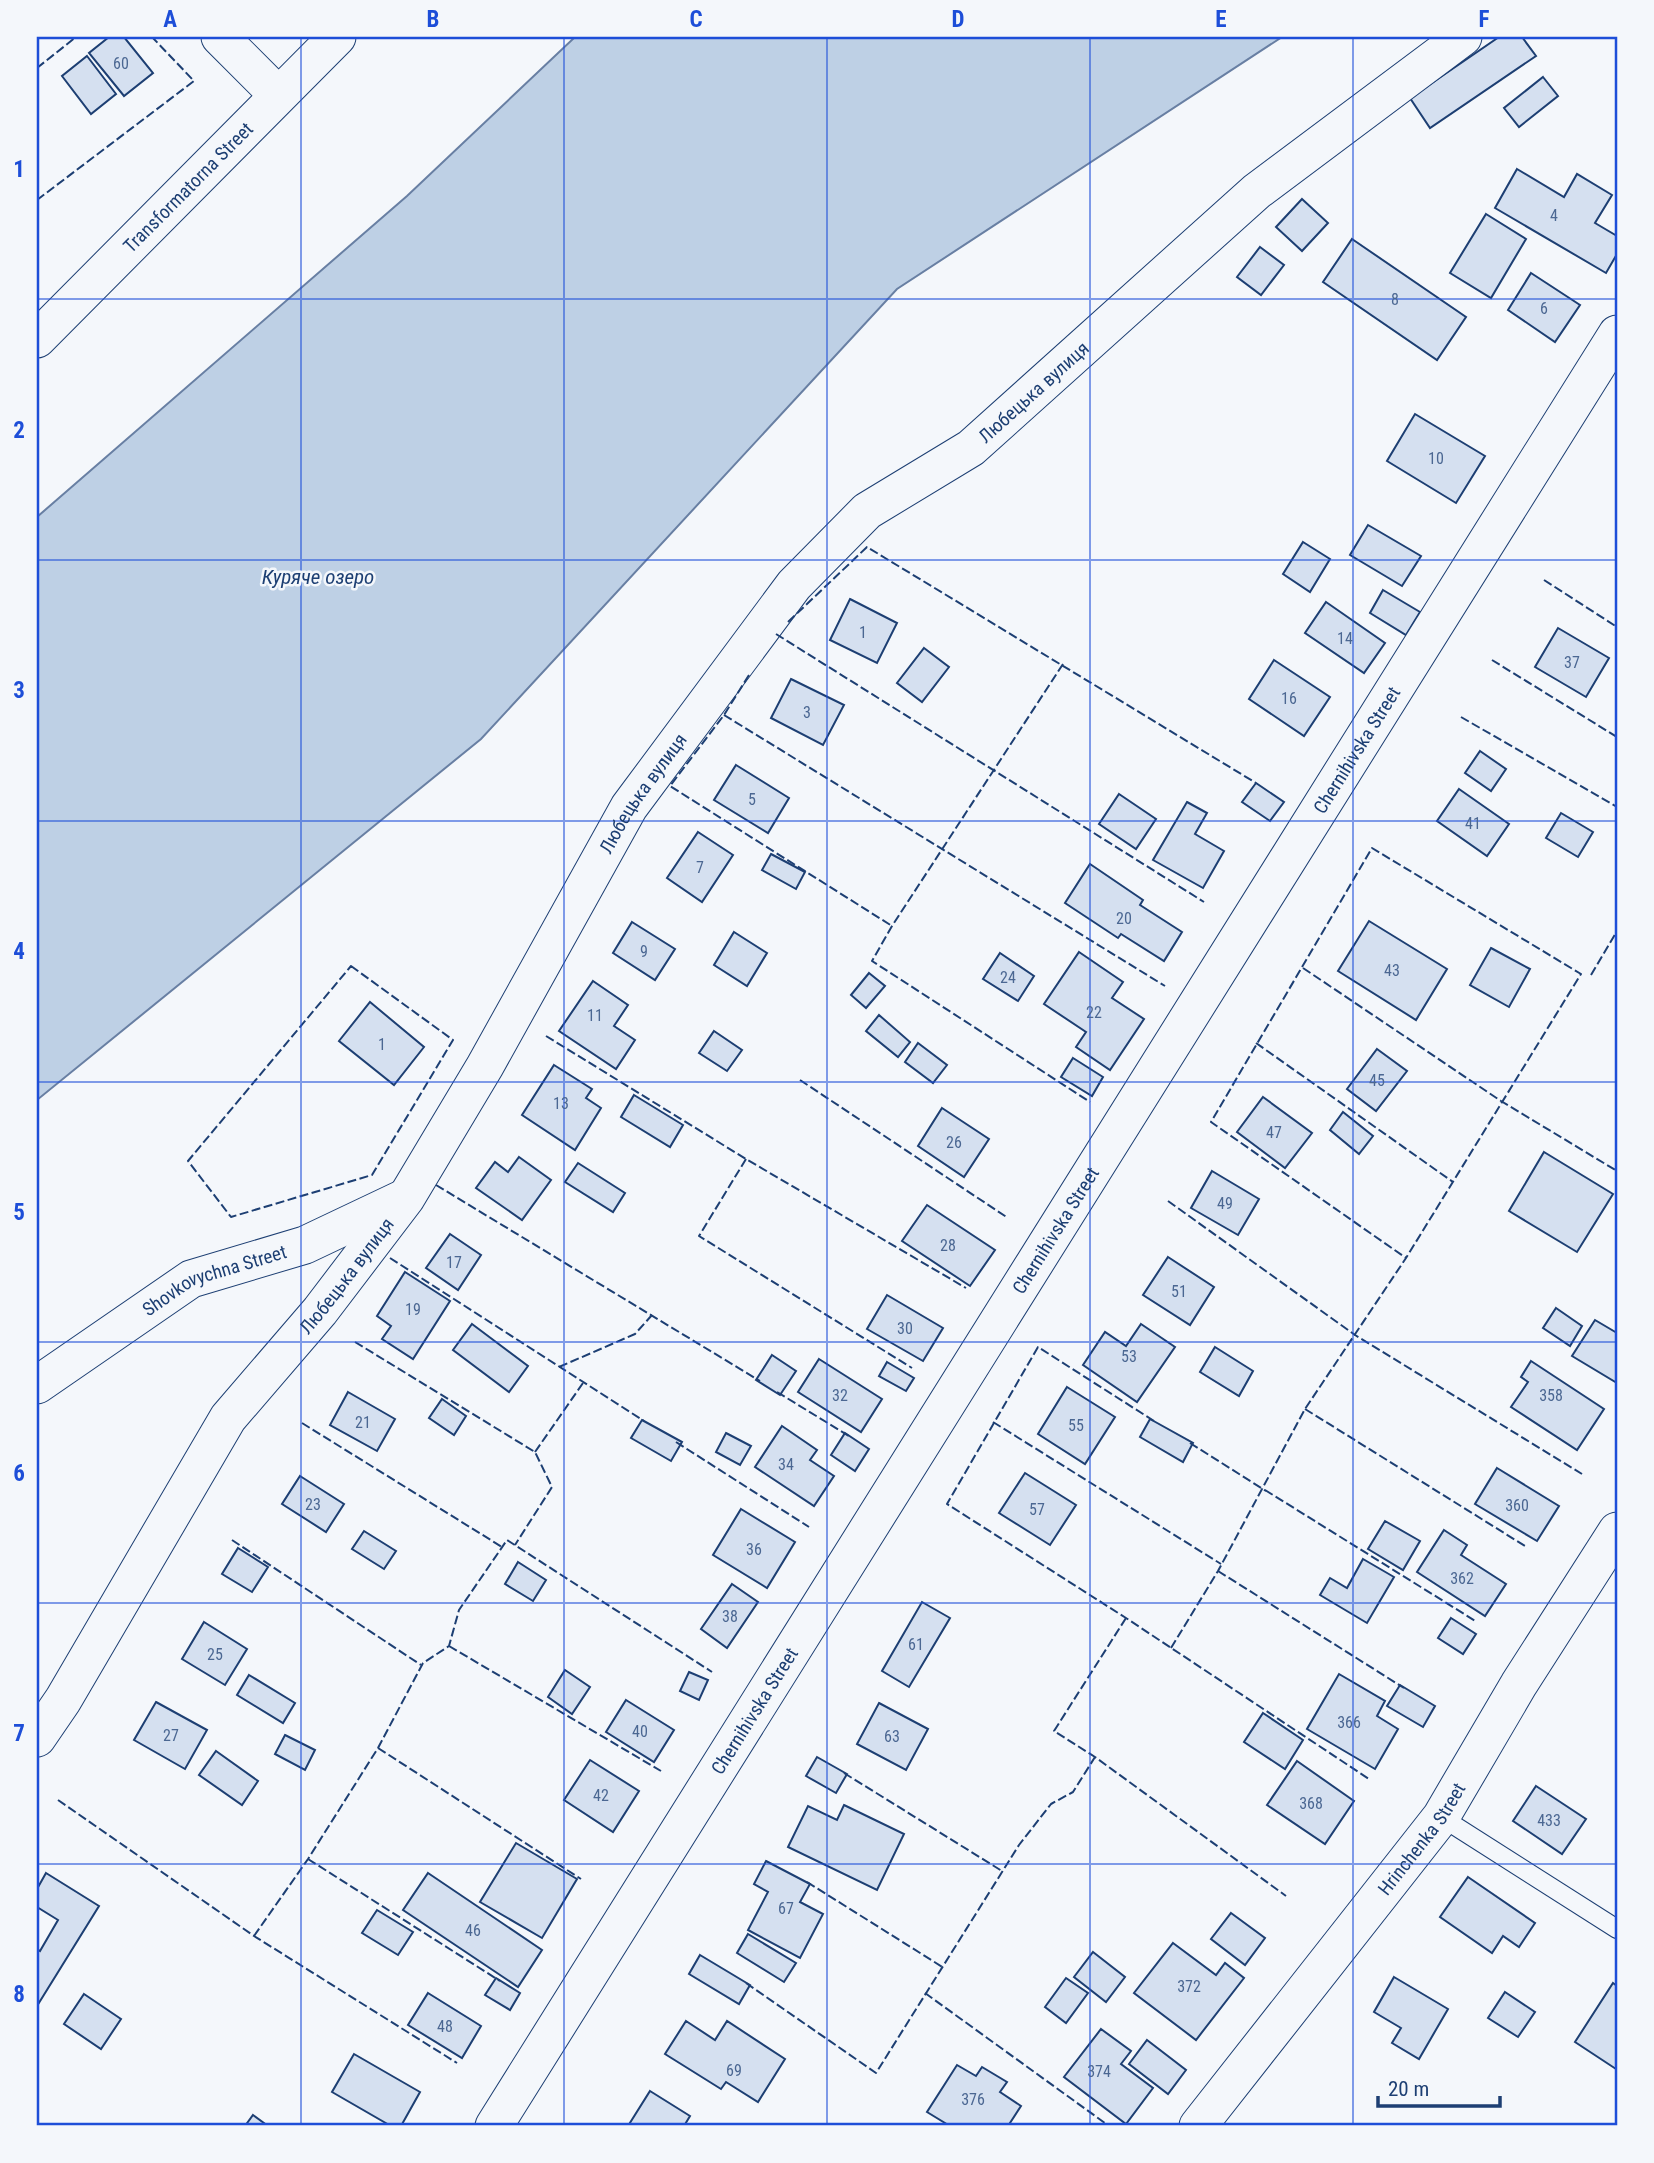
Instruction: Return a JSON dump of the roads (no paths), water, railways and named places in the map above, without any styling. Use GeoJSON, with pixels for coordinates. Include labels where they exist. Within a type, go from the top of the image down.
{"type":"FeatureCollection","features":[{"type":"Feature","properties":{"kind":"street"},"geometry":{"type":"LineString","coordinates":[[220,37],[278,95]]}},
{"type":"Feature","properties":{"kind":"street","name":"Transformatorna Street"},"geometry":{"type":"LineString","coordinates":[[37,339],[337,37]]}},
{"type":"Feature","properties":{"kind":"street","name":"Любецька вулиця"},"geometry":{"type":"LineString","coordinates":[[37,1738],[64,1700],[228,1418],[320,1311],[406,1198],[485,1066],[629,807],[794,585],[867,511],[971,448],[1258,191],[1464,37]]}},
{"type":"Feature","properties":{"kind":"street","name":"Chernihivska Street"},"geometry":{"type":"LineString","coordinates":[[494,2126],[1617,334]]}},
{"type":"Feature","properties":{"kind":"street","name":"Shovkovychna Street"},"geometry":{"type":"LineString","coordinates":[[37,1385],[191,1279],[305,1245],[406,1198]]}},
{"type":"Feature","properties":{"kind":"street","name":"Hrinchenka Street"},"geometry":{"type":"LineString","coordinates":[[1198,2126],[1441,1817],[1519,1684],[1617,1531]]}},
{"type":"Feature","properties":{"kind":"lane"},"geometry":{"type":"LineString","coordinates":[[1441,1817],[1617,1929]]}},
{"type":"Feature","properties":{"kind":"water","name":"Куряче озеро"},"geometry":{"type":"Polygon","coordinates":[[[575,37],[1282,37],[897,289],[481,739],[37,1100],[37,517],[407,196],[575,37]]]}}]}
